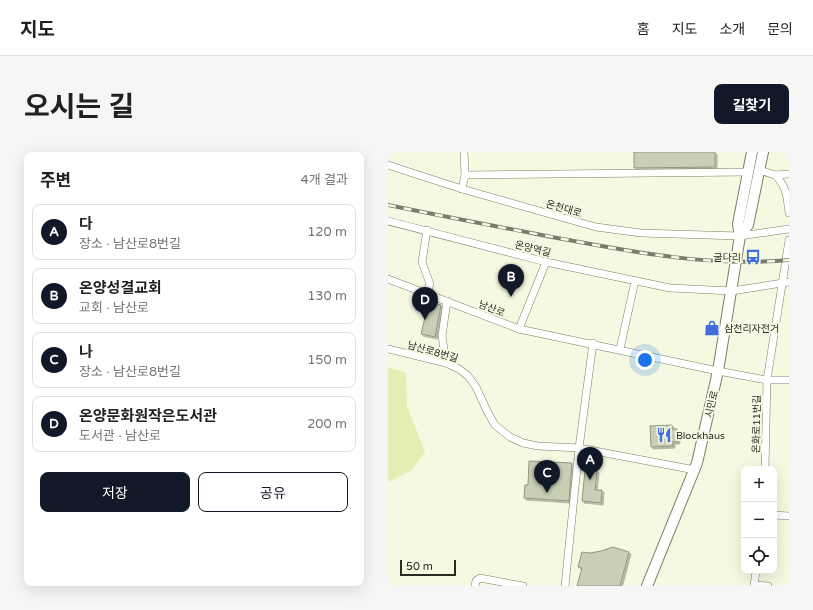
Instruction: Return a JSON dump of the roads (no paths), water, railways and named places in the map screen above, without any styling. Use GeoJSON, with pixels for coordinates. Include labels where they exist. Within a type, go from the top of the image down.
{"type":"FeatureCollection","features":[{"type":"Feature","properties":{"kind":"main road","name":"시민로"},"geometry":{"type":"LineString","coordinates":[[647,586],[696,470],[718,371],[740,236],[738,224],[752,152]]}},
{"type":"Feature","properties":{"kind":"main road","name":"시민로"},"geometry":{"type":"LineString","coordinates":[[740,236],[748,225],[764,152]]}},
{"type":"Feature","properties":{"kind":"street"},"geometry":{"type":"LineString","coordinates":[[462,189],[465,176],[464,152]]}},
{"type":"Feature","properties":{"kind":"street","name":"온천대로"},"geometry":{"type":"LineString","coordinates":[[388,165],[462,189],[596,227],[641,233],[740,236]]}},
{"type":"Feature","properties":{"kind":"street"},"geometry":{"type":"LineString","coordinates":[[759,170],[775,175],[789,174]]}},
{"type":"Feature","properties":{"kind":"street"},"geometry":{"type":"LineString","coordinates":[[465,176],[748,172]]}},
{"type":"Feature","properties":{"kind":"street"},"geometry":{"type":"LineString","coordinates":[[775,175],[782,182],[787,195],[789,213]]}},
{"type":"Feature","properties":{"kind":"street","name":"온양역길"},"geometry":{"type":"LineString","coordinates":[[388,221],[546,262],[670,288],[732,291],[786,283]]}},
{"type":"Feature","properties":{"kind":"street"},"geometry":{"type":"LineString","coordinates":[[740,236],[789,229]]}},
{"type":"Feature","properties":{"kind":"street"},"geometry":{"type":"LineString","coordinates":[[427,230],[422,262],[430,284],[427,293]]}},
{"type":"Feature","properties":{"kind":"street"},"geometry":{"type":"LineString","coordinates":[[767,380],[786,283],[789,240]]}},
{"type":"Feature","properties":{"kind":"street"},"geometry":{"type":"LineString","coordinates":[[519,328],[546,262]]}},
{"type":"Feature","properties":{"kind":"street","name":"남산로"},"geometry":{"type":"LineString","coordinates":[[388,279],[519,328],[718,371],[767,380],[789,380]]}},
{"type":"Feature","properties":{"kind":"street"},"geometry":{"type":"LineString","coordinates":[[620,349],[635,281]]}},
{"type":"Feature","properties":{"kind":"street"},"geometry":{"type":"LineString","coordinates":[[446,363],[442,336],[447,301]]}},
{"type":"Feature","properties":{"kind":"street"},"geometry":{"type":"LineString","coordinates":[[565,586],[579,448],[593,343]]}},
{"type":"Feature","properties":{"kind":"street","name":"남산로8번길"},"geometry":{"type":"LineString","coordinates":[[388,349],[446,363],[459,369],[468,376],[476,387],[496,424],[510,437],[523,443],[538,446],[579,448],[696,470]]}},
{"type":"Feature","properties":{"kind":"street","name":"온화로11번길"},"geometry":{"type":"LineString","coordinates":[[765,466],[767,380]]}},
{"type":"Feature","properties":{"kind":"street"},"geometry":{"type":"LineString","coordinates":[[777,515],[789,516]]}},
{"type":"Feature","properties":{"kind":"street"},"geometry":{"type":"LineString","coordinates":[[756,574],[754,586],[768,586]]}},
{"type":"Feature","properties":{"kind":"street"},"geometry":{"type":"LineString","coordinates":[[475,586],[476,581],[480,578],[523,586]]}},
{"type":"Feature","properties":{"kind":"railway"},"geometry":{"type":"LineString","coordinates":[[388,205],[647,254],[732,262],[789,260]]}},
{"type":"Feature","properties":{"kind":"place","name":"굴다리"},"geometry":{"type":"Point","coordinates":[753,257]}},
{"type":"Feature","properties":{"kind":"place","name":"온양성결교회"},"geometry":{"type":"Point","coordinates":[511,297]}},
{"type":"Feature","properties":{"kind":"place","name":"온양문화원작은도서관"},"geometry":{"type":"Point","coordinates":[425,320]}},
{"type":"Feature","properties":{"kind":"place","name":"삼천리자전거"},"geometry":{"type":"Point","coordinates":[712,328]}},
{"type":"Feature","properties":{"kind":"place","name":"Blockhaus"},"geometry":{"type":"Point","coordinates":[664,435]}},
{"type":"Feature","properties":{"kind":"place","name":"다"},"geometry":{"type":"Point","coordinates":[590,480]}},
{"type":"Feature","properties":{"kind":"place","name":"나"},"geometry":{"type":"Point","coordinates":[547,493]}}]}
